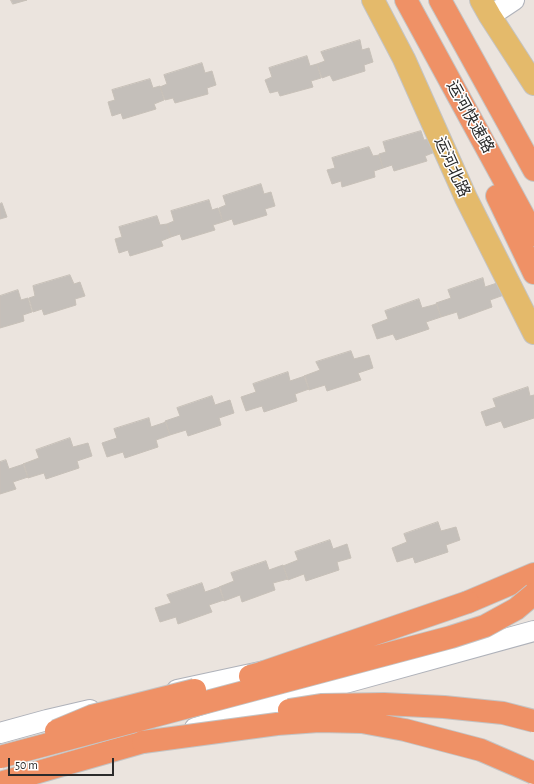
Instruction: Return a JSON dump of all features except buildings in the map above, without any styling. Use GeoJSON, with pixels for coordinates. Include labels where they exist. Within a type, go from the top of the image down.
{"type":"FeatureCollection","features":[{"type":"Feature","properties":{"kind":"highway","name":"运河快速路"},"geometry":{"type":"LineString","coordinates":[[406,0],[534,235]]}},
{"type":"Feature","properties":{"kind":"highway","name":"运河快速路"},"geometry":{"type":"LineString","coordinates":[[440,0],[534,170]]}},
{"type":"Feature","properties":{"kind":"highway"},"geometry":{"type":"LineString","coordinates":[[451,19],[534,148]]}},
{"type":"Feature","properties":{"kind":"highway"},"geometry":{"type":"LineString","coordinates":[[425,34],[457,116],[534,273]]}},
{"type":"Feature","properties":{"kind":"highway"},"geometry":{"type":"LineString","coordinates":[[0,753],[92,716],[261,674],[468,602],[534,574]]}},
{"type":"Feature","properties":{"kind":"highway"},"geometry":{"type":"LineString","coordinates":[[0,757],[451,637],[485,626],[516,609],[534,594]]}},
{"type":"Feature","properties":{"kind":"highway"},"geometry":{"type":"LineString","coordinates":[[0,783],[143,742],[275,712],[321,705],[384,704],[444,707],[503,713],[534,721]]}},
{"type":"Feature","properties":{"kind":"highway"},"geometry":{"type":"LineString","coordinates":[[143,742],[278,724],[318,721],[362,722],[406,730],[481,750],[534,773]]}},
{"type":"Feature","properties":{"kind":"main road","name":"运河北路"},"geometry":{"type":"LineString","coordinates":[[373,0],[404,59],[466,198],[534,333]]}},
{"type":"Feature","properties":{"kind":"main road"},"geometry":{"type":"LineString","coordinates":[[486,8],[534,84]]}},
{"type":"Feature","properties":{"kind":"street"},"geometry":{"type":"LineString","coordinates":[[486,8],[514,0]]}},
{"type":"Feature","properties":{"kind":"street"},"geometry":{"type":"LineString","coordinates":[[0,733],[47,720],[410,638],[534,600]]}},
{"type":"Feature","properties":{"kind":"street"},"geometry":{"type":"LineString","coordinates":[[14,784],[327,688],[534,632]]}}]}
